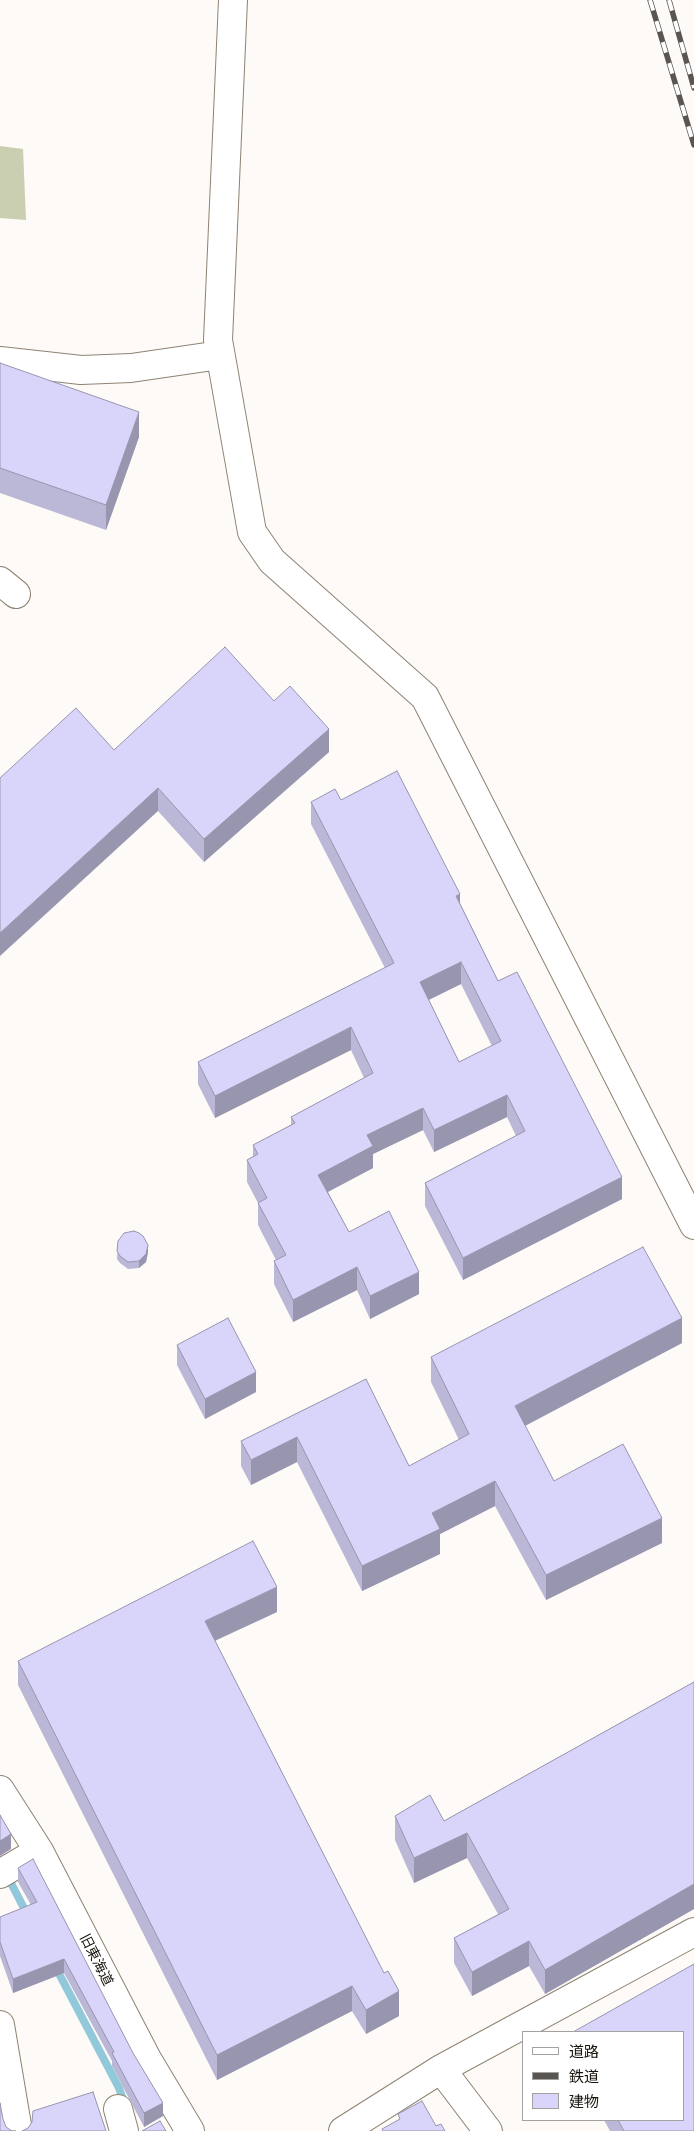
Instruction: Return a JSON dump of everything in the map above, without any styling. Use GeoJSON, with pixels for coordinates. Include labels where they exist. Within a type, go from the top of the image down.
{"type":"FeatureCollection","features":[{"type":"Feature","properties":{"kind":"street"},"geometry":{"type":"LineString","coordinates":[[233,0],[218,340],[252,532],[272,561],[425,697],[694,1225]]}},
{"type":"Feature","properties":{"kind":"street"},"geometry":{"type":"LineString","coordinates":[[0,361],[81,370],[131,368],[220,355]]}},
{"type":"Feature","properties":{"kind":"street","name":"旧東海道"},"geometry":{"type":"LineString","coordinates":[[0,1790],[40,1851],[147,2059],[190,2131]]}},
{"type":"Feature","properties":{"kind":"street"},"geometry":{"type":"LineString","coordinates":[[0,1874],[40,1851]]}},
{"type":"Feature","properties":{"kind":"street"},"geometry":{"type":"LineString","coordinates":[[345,2131],[441,2069],[694,1932]]}},
{"type":"Feature","properties":{"kind":"street"},"geometry":{"type":"LineString","coordinates":[[0,2025],[18,2131]]}},
{"type":"Feature","properties":{"kind":"street"},"geometry":{"type":"LineString","coordinates":[[441,2069],[488,2131]]}},
{"type":"Feature","properties":{"kind":"green space"},"geometry":{"type":"Polygon","coordinates":[[[0,146],[23,149],[26,220],[0,218],[0,146]]]}},
{"type":"Feature","properties":{"kind":"building"},"geometry":{"type":"Polygon","coordinates":[[[0,363],[139,412],[106,505],[0,468],[0,363]]]}},
{"type":"Feature","properties":{"kind":"building"},"geometry":{"type":"Polygon","coordinates":[[[225,647],[274,701],[290,686],[329,729],[204,839],[158,788],[0,933],[0,778],[76,708],[114,750],[225,647]]]}},
{"type":"Feature","properties":{"kind":"building"},"geometry":{"type":"Polygon","coordinates":[[[397,771],[460,894],[456,896],[498,981],[517,972],[622,1177],[463,1258],[425,1183],[525,1131],[507,1095],[434,1130],[423,1108],[367,1135],[373,1146],[318,1175],[349,1232],[389,1211],[419,1272],[370,1296],[357,1267],[293,1300],[274,1261],[286,1255],[258,1203],[267,1198],[247,1160],[258,1154],[253,1145],[295,1123],[291,1117],[373,1073],[351,1027],[215,1096],[198,1062],[394,963],[311,802],[335,789],[341,800],[397,771]],[[461,962],[420,982],[459,1062],[501,1041],[461,962]]]}},
{"type":"Feature","properties":{"kind":"building"},"geometry":{"type":"Polygon","coordinates":[[[134,1231],[143,1236],[148,1245],[146,1254],[139,1261],[128,1262],[117,1251],[118,1241],[124,1233],[134,1231]]]}},
{"type":"Feature","properties":{"kind":"building"},"geometry":{"type":"Polygon","coordinates":[[[643,1247],[682,1318],[515,1406],[554,1481],[623,1444],[662,1518],[546,1575],[495,1481],[432,1513],[440,1529],[362,1566],[297,1437],[251,1460],[241,1441],[366,1379],[409,1466],[469,1434],[431,1357],[643,1247]]]}},
{"type":"Feature","properties":{"kind":"building"},"geometry":{"type":"Polygon","coordinates":[[[228,1318],[256,1372],[205,1399],[177,1345],[228,1318]]]}},
{"type":"Feature","properties":{"kind":"building"},"geometry":{"type":"Polygon","coordinates":[[[253,1541],[277,1587],[205,1621],[384,1973],[388,1971],[399,1991],[366,2010],[352,1986],[217,2055],[18,1661],[253,1541]]]}},
{"type":"Feature","properties":{"kind":"building"},"geometry":{"type":"Polygon","coordinates":[[[694,1682],[694,1884],[545,1970],[529,1941],[472,1972],[454,1938],[509,1909],[467,1833],[414,1858],[395,1816],[430,1795],[444,1821],[694,1682]]]}},
{"type":"Feature","properties":{"kind":"building"},"geometry":{"type":"Polygon","coordinates":[[[0,1815],[11,1834],[0,1841],[0,1815]]]}},
{"type":"Feature","properties":{"kind":"building"},"geometry":{"type":"Polygon","coordinates":[[[33,1859],[133,2053],[163,2103],[144,2113],[64,1959],[13,1979],[0,1942],[0,1917],[37,1902],[18,1868],[33,1859]]]}},
{"type":"Feature","properties":{"kind":"building"},"geometry":{"type":"Polygon","coordinates":[[[694,1964],[694,2131],[624,2131],[619,2121],[684,2121],[684,2031],[575,2031],[694,1964]]]}},
{"type":"Feature","properties":{"kind":"building"},"geometry":{"type":"Polygon","coordinates":[[[93,2092],[106,2131],[22,2131],[28,2128],[32,2122],[33,2111],[93,2092]]]}},
{"type":"Feature","properties":{"kind":"building"},"geometry":{"type":"Polygon","coordinates":[[[422,2101],[436,2126],[441,2124],[445,2131],[383,2131],[382,2129],[400,2119],[398,2114],[422,2101]]]}},
{"type":"Feature","properties":{"kind":"building"},"geometry":{"type":"Polygon","coordinates":[[[0,2103],[6,2127],[12,2131],[0,2131],[0,2103]]]}},
{"type":"Feature","properties":{"kind":"building"},"geometry":{"type":"Polygon","coordinates":[[[160,2121],[166,2131],[142,2131],[160,2121]]]}},
{"type":"Feature","properties":{"kind":"waterway"},"geometry":{"type":"LineString","coordinates":[[12,1885],[28,1916]]}},
{"type":"Feature","properties":{"kind":"waterway"},"geometry":{"type":"LineString","coordinates":[[55,1966],[119,2088],[125,2105]]}},
{"type":"Feature","properties":{"kind":"railway"},"geometry":{"type":"LineString","coordinates":[[650,0],[694,145]]}},
{"type":"Feature","properties":{"kind":"railway"},"geometry":{"type":"LineString","coordinates":[[669,0],[694,88]]}}]}
